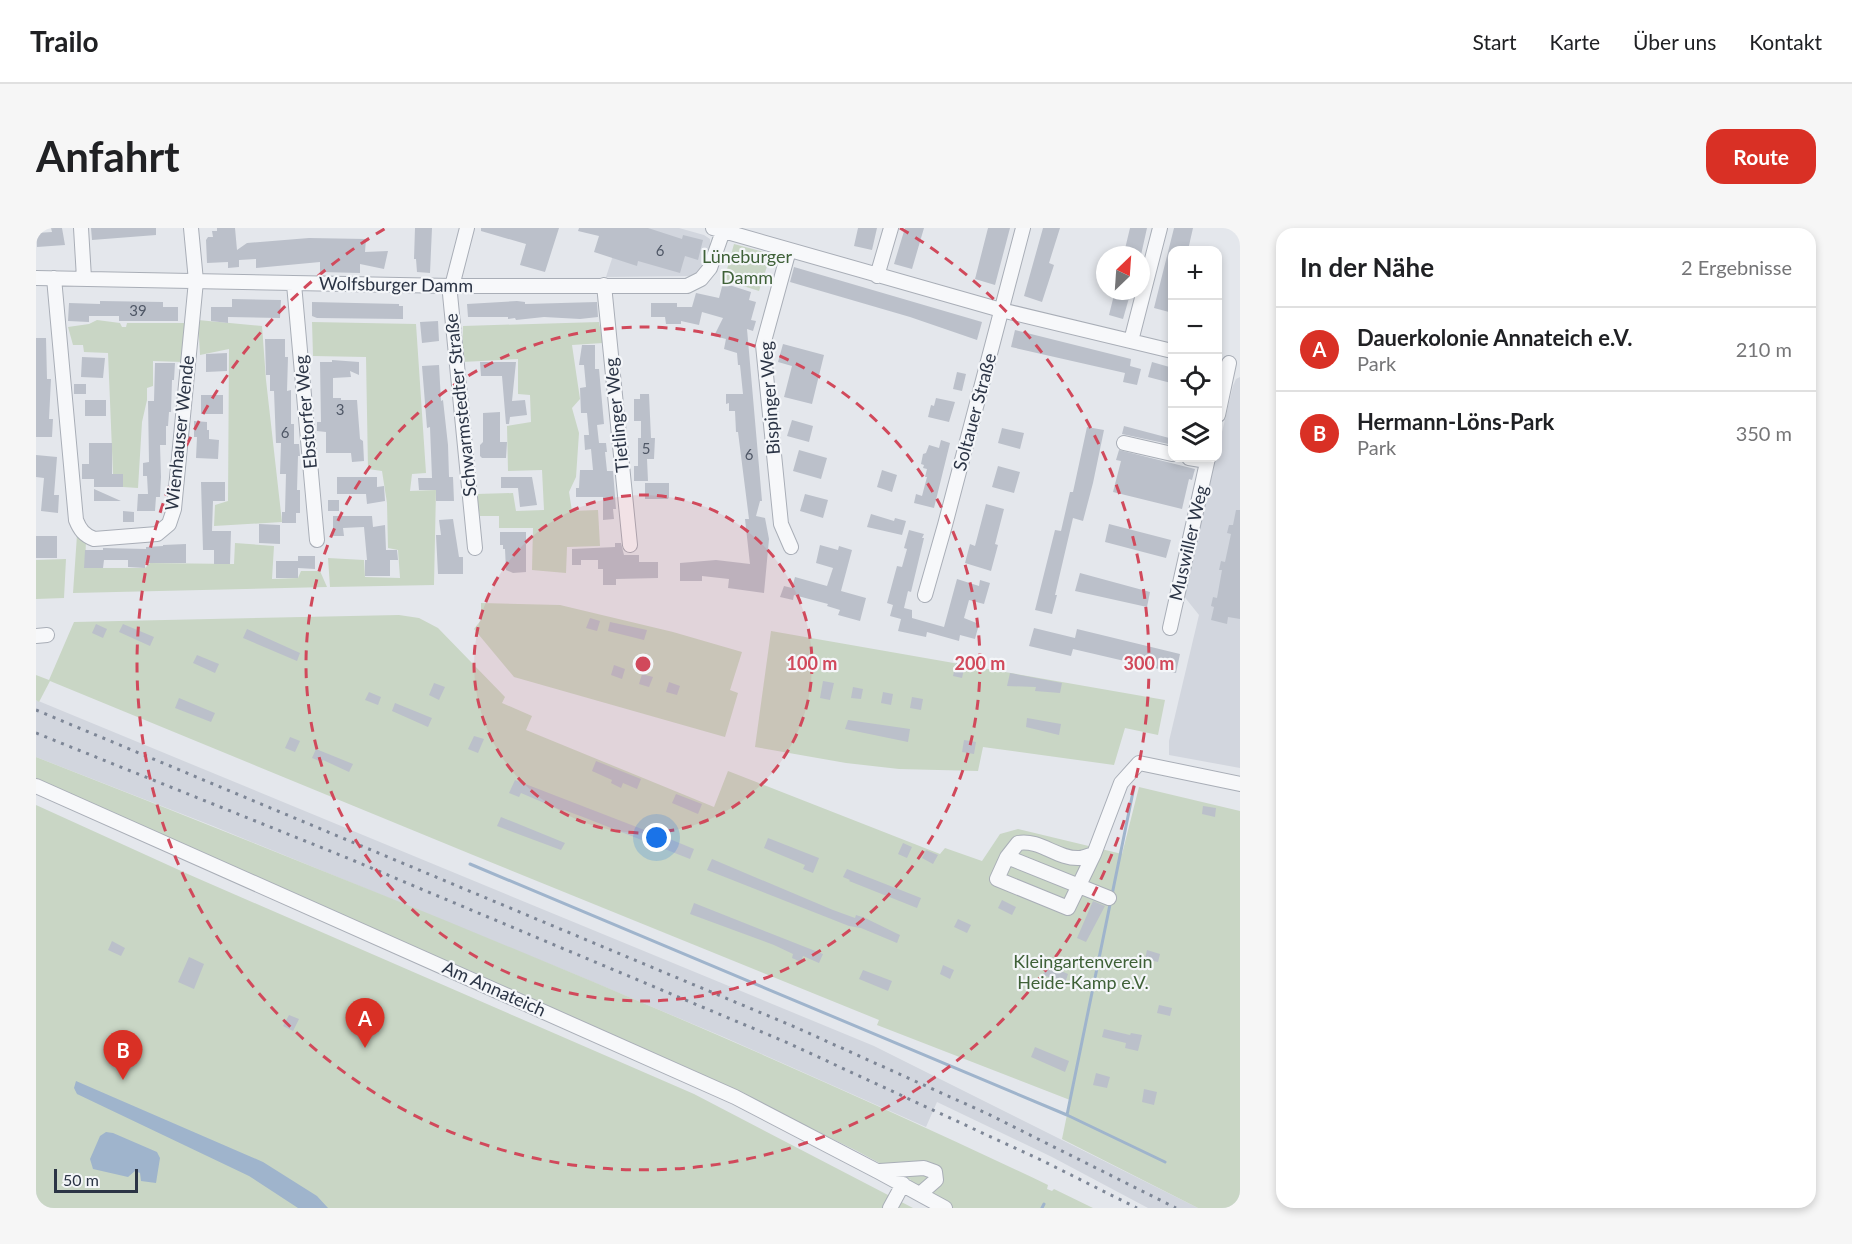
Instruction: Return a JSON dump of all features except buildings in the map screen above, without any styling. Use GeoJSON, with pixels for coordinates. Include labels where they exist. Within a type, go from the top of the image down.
{"type":"FeatureCollection","features":[{"type":"Feature","properties":{"kind":"street"},"geometry":{"type":"LineString","coordinates":[[81,228],[84,278]]}},
{"type":"Feature","properties":{"kind":"street","name":"Wienhauser Wende"},"geometry":{"type":"LineString","coordinates":[[54,278],[76,520],[80,530],[87,536],[104,539],[157,534],[169,524],[172,516],[196,281],[191,228]]}},
{"type":"Feature","properties":{"kind":"street","name":"Schwarmstedter Straße"},"geometry":{"type":"LineString","coordinates":[[467,228],[450,294],[475,548]]}},
{"type":"Feature","properties":{"kind":"street"},"geometry":{"type":"LineString","coordinates":[[877,276],[891,228]]}},
{"type":"Feature","properties":{"kind":"street","name":"Soltauer Straße"},"geometry":{"type":"LineString","coordinates":[[925,595],[1023,228]]}},
{"type":"Feature","properties":{"kind":"street"},"geometry":{"type":"LineString","coordinates":[[1131,342],[1160,228]]}},
{"type":"Feature","properties":{"kind":"street"},"geometry":{"type":"LineString","coordinates":[[718,229],[755,234],[789,250],[1001,310],[1168,350]]}},
{"type":"Feature","properties":{"kind":"street","name":"Wolfsburger Damm"},"geometry":{"type":"LineString","coordinates":[[36,278],[452,286],[687,286],[701,279],[710,268],[718,229]]}},
{"type":"Feature","properties":{"kind":"street","name":"Bispinger Weg"},"geometry":{"type":"LineString","coordinates":[[789,250],[763,345],[781,524],[791,547]]}},
{"type":"Feature","properties":{"kind":"street","name":"Ebstorfer Weg"},"geometry":{"type":"LineString","coordinates":[[294,284],[316,540]]}},
{"type":"Feature","properties":{"kind":"street","name":"Tietlinger Weg"},"geometry":{"type":"LineString","coordinates":[[604,285],[630,545]]}},
{"type":"Feature","properties":{"kind":"street"},"geometry":{"type":"LineString","coordinates":[[1219,408],[1229,363]]}},
{"type":"Feature","properties":{"kind":"street"},"geometry":{"type":"LineString","coordinates":[[1124,443],[1168,453]]}},
{"type":"Feature","properties":{"kind":"street","name":"Muswiller Weg"},"geometry":{"type":"LineString","coordinates":[[1170,628],[1206,462]]}},
{"type":"Feature","properties":{"kind":"street"},"geometry":{"type":"LineString","coordinates":[[1094,854],[1080,858],[1066,856],[1029,841],[1018,843],[1006,857],[997,879],[1068,908],[1094,854],[1121,783],[1139,763],[1240,784]]}},
{"type":"Feature","properties":{"kind":"street","name":"Am Annateich"},"geometry":{"type":"LineString","coordinates":[[36,786],[724,1092],[945,1208]]}},
{"type":"Feature","properties":{"kind":"street"},"geometry":{"type":"LineString","coordinates":[[1006,857],[1109,898]]}},
{"type":"Feature","properties":{"kind":"street"},"geometry":{"type":"LineString","coordinates":[[879,1172],[924,1168],[935,1172],[936,1180],[920,1194]]}},
{"type":"Feature","properties":{"kind":"street"},"geometry":{"type":"LineString","coordinates":[[890,1208],[903,1184]]}},
{"type":"Feature","properties":{"kind":"shaded area"},"geometry":{"type":"Polygon","coordinates":[[[622,228],[679,228],[704,235],[710,239],[710,247],[701,269],[693,276],[606,277],[622,228]]]}},
{"type":"Feature","properties":{"kind":"shaded area"},"geometry":{"type":"Polygon","coordinates":[[[1240,377],[1240,768],[1169,755],[1169,741],[1199,615],[1183,595],[1215,462],[1222,462],[1222,432],[1236,379],[1240,377]]]}},
{"type":"Feature","properties":{"kind":"shaded area"},"geometry":{"type":"Polygon","coordinates":[[[36,700],[874,1046],[1198,1208],[1148,1208],[1052,1157],[937,1102],[926,1127],[726,1038],[574,974],[213,826],[36,757],[36,700]]]}},
{"type":"Feature","properties":{"kind":"green space","name":"Lüneburger Damm"},"geometry":{"type":"Polygon","coordinates":[[[734,244],[771,254],[759,291],[724,280],[734,244]]]}},
{"type":"Feature","properties":{"kind":"green space"},"geometry":{"type":"Polygon","coordinates":[[[97,320],[120,323],[122,327],[126,327],[127,323],[186,323],[182,362],[153,361],[153,386],[147,388],[142,422],[138,488],[123,487],[123,474],[113,474],[108,353],[84,352],[83,345],[73,345],[68,327],[89,324],[97,320]]]}},
{"type":"Feature","properties":{"kind":"green space"},"geometry":{"type":"Polygon","coordinates":[[[198,320],[262,326],[282,522],[214,526],[215,505],[228,501],[229,349],[200,355],[198,320]]]}},
{"type":"Feature","properties":{"kind":"green space"},"geometry":{"type":"Polygon","coordinates":[[[312,322],[416,324],[426,473],[412,474],[410,491],[436,490],[434,585],[330,587],[328,558],[364,560],[365,577],[400,578],[398,550],[388,548],[387,503],[382,471],[368,469],[366,357],[313,356],[312,322]]]}},
{"type":"Feature","properties":{"kind":"green space"},"geometry":{"type":"Polygon","coordinates":[[[599,322],[603,343],[572,345],[580,399],[572,408],[579,433],[576,477],[569,492],[572,511],[598,510],[600,546],[567,547],[566,573],[532,570],[533,528],[499,528],[499,516],[480,516],[476,494],[513,493],[516,511],[544,510],[542,470],[508,471],[507,426],[531,422],[530,395],[518,394],[518,359],[462,362],[463,326],[599,322]]]}},
{"type":"Feature","properties":{"kind":"green space"},"geometry":{"type":"Polygon","coordinates":[[[77,535],[86,540],[85,568],[145,568],[150,563],[234,564],[235,543],[274,546],[272,579],[298,578],[301,571],[320,571],[327,587],[73,593],[77,535]]]}},
{"type":"Feature","properties":{"kind":"green space"},"geometry":{"type":"Polygon","coordinates":[[[66,559],[64,598],[36,599],[36,560],[66,559]]]}},
{"type":"Feature","properties":{"kind":"green space"},"geometry":{"type":"Polygon","coordinates":[[[481,603],[560,605],[673,632],[742,652],[730,690],[738,693],[725,737],[514,677],[474,629],[481,620],[481,603]]]}},
{"type":"Feature","properties":{"kind":"green space","name":"Kleingartenverein Heide-Kamp e.V."},"geometry":{"type":"Polygon","coordinates":[[[399,615],[419,618],[438,628],[505,697],[502,703],[532,716],[526,730],[714,807],[728,771],[940,854],[945,848],[982,861],[1000,834],[1018,829],[1122,854],[1139,787],[1240,811],[1240,1208],[1198,1208],[1062,1139],[1070,1100],[877,1025],[879,1020],[50,681],[39,702],[36,700],[36,675],[49,680],[74,622],[399,615]]]}},
{"type":"Feature","properties":{"kind":"green space"},"geometry":{"type":"Polygon","coordinates":[[[771,631],[1165,700],[1158,735],[1125,728],[1114,765],[983,747],[978,771],[899,769],[846,763],[755,747],[771,631]]]}},
{"type":"Feature","properties":{"kind":"green space"},"geometry":{"type":"Polygon","coordinates":[[[36,757],[291,858],[672,1015],[923,1127],[1048,1185],[1047,1189],[1052,1191],[1054,1189],[1093,1208],[940,1208],[907,1188],[911,1180],[695,1071],[36,781],[36,757]]]}},
{"type":"Feature","properties":{"kind":"green space"},"geometry":{"type":"Polygon","coordinates":[[[36,805],[190,875],[694,1094],[913,1208],[36,1208],[36,805]]]}},
{"type":"Feature","properties":{"kind":"water"},"geometry":{"type":"Polygon","coordinates":[[[76,1081],[263,1162],[317,1196],[328,1208],[298,1208],[249,1176],[77,1094],[74,1088],[76,1081]]]}},
{"type":"Feature","properties":{"kind":"water"},"geometry":{"type":"Polygon","coordinates":[[[106,1132],[157,1152],[160,1158],[156,1183],[141,1181],[140,1173],[135,1171],[128,1177],[93,1169],[90,1159],[100,1136],[106,1132]]]}},
{"type":"Feature","properties":{"kind":"waterway"},"geometry":{"type":"LineString","coordinates":[[1067,1115],[1134,787]]}},
{"type":"Feature","properties":{"kind":"waterway"},"geometry":{"type":"LineString","coordinates":[[470,864],[1067,1115],[1165,1162]]}},
{"type":"Feature","properties":{"kind":"waterway"},"geometry":{"type":"LineString","coordinates":[[1042,1208],[1044,1204]]}},
{"type":"Feature","properties":{"kind":"railway"},"geometry":{"type":"LineString","coordinates":[[36,710],[795,1027],[988,1114],[1176,1208]]}},
{"type":"Feature","properties":{"kind":"railway"},"geometry":{"type":"LineString","coordinates":[[36,733],[345,857],[788,1043],[1043,1161],[1137,1208]]}},
{"type":"Feature","properties":{"kind":"place","name":"Dauerkolonie Annateich e.V."},"geometry":{"type":"Point","coordinates":[365,1048]}},
{"type":"Feature","properties":{"kind":"place","name":"Hermann-Löns-Park"},"geometry":{"type":"Point","coordinates":[123,1080]}}]}
